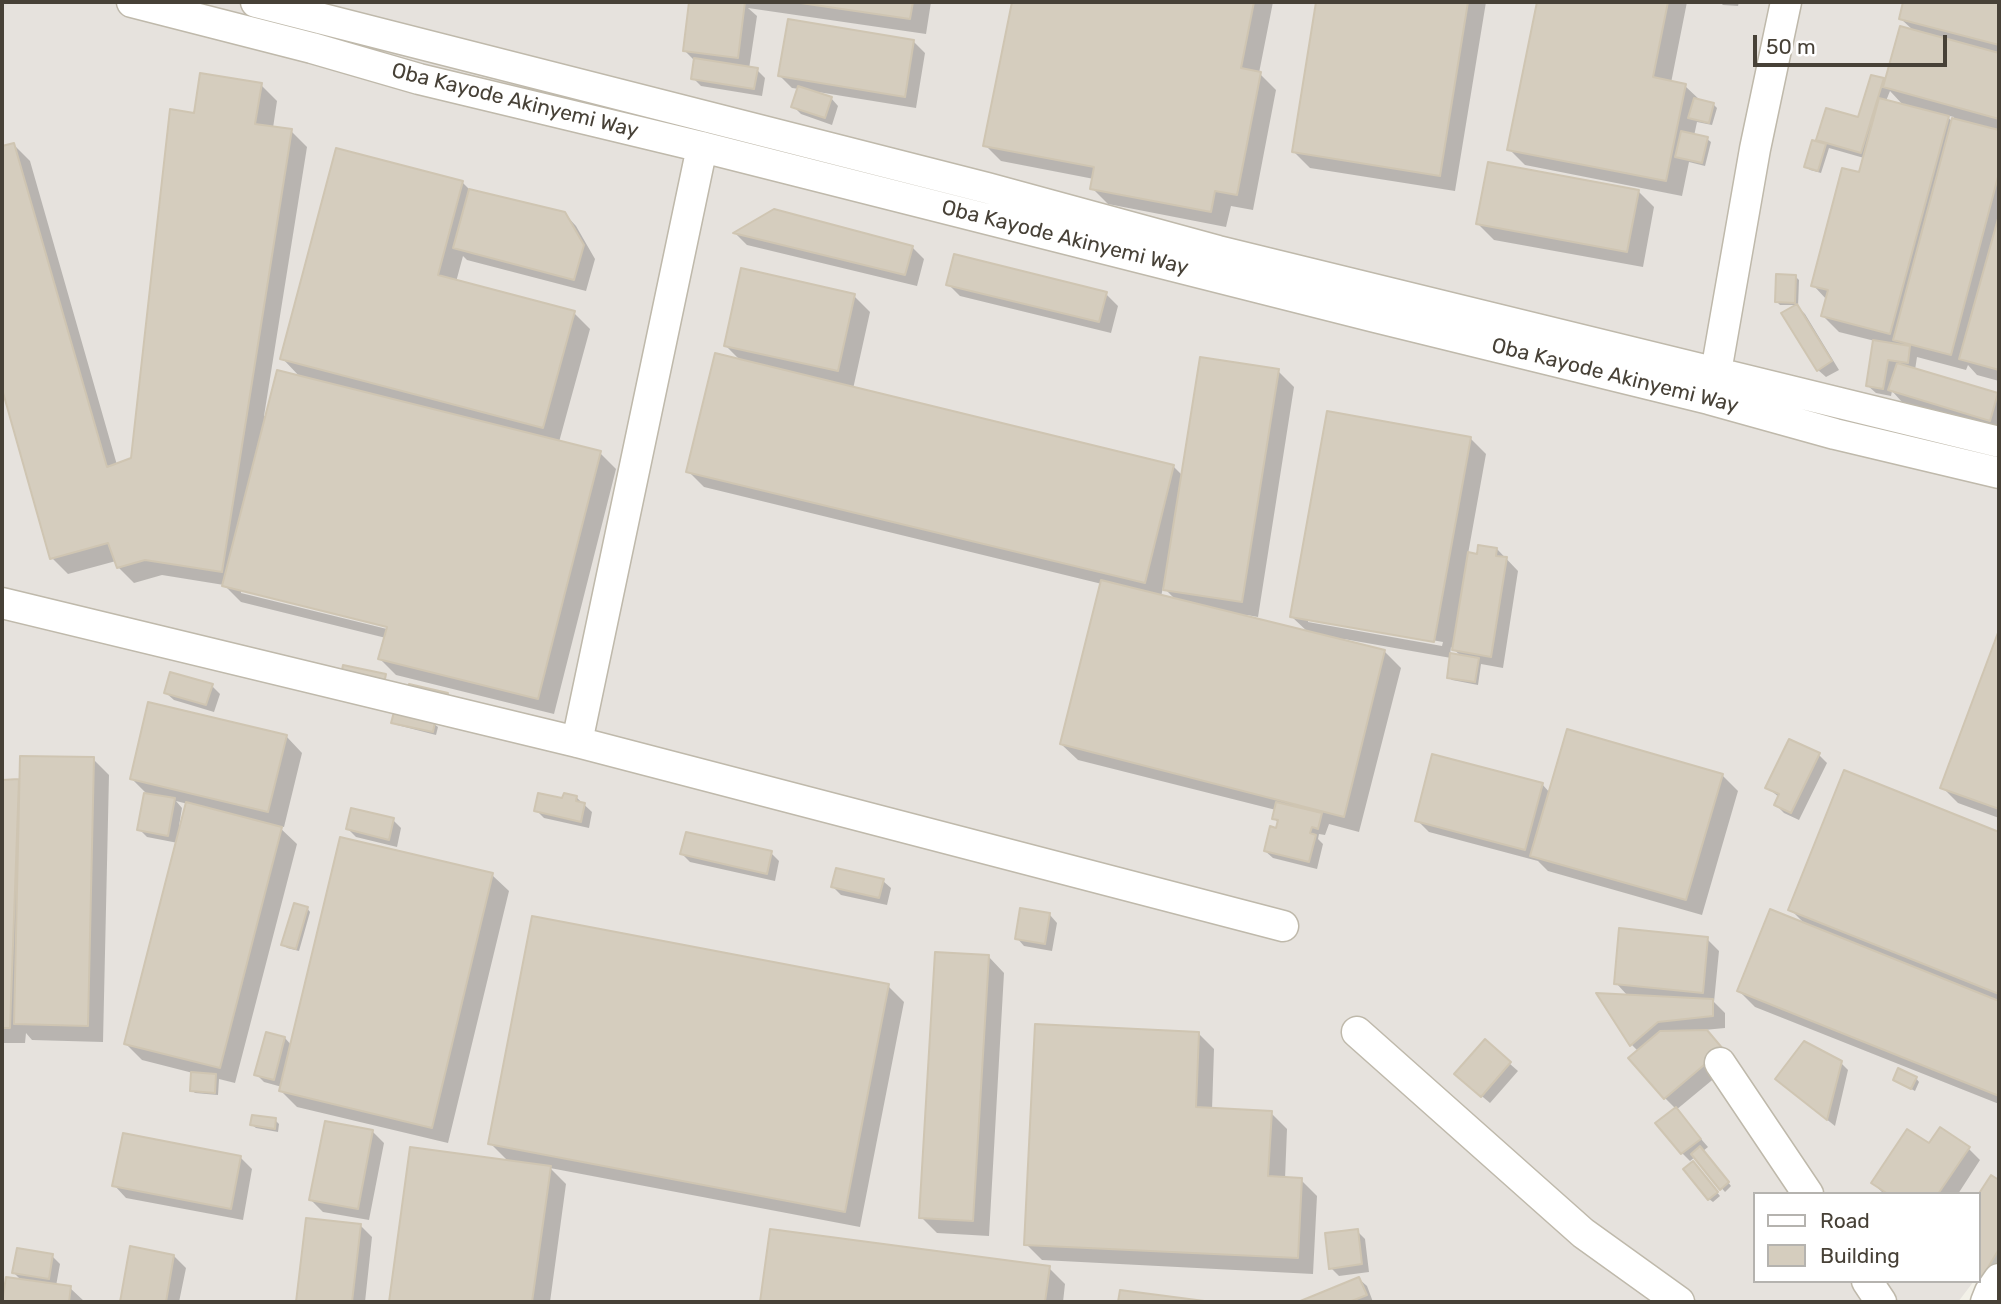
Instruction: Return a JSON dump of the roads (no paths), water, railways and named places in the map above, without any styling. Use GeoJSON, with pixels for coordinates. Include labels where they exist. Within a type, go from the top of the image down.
{"type":"FeatureCollection","features":[{"type":"Feature","properties":{"kind":"street","name":"Oba Kayode Akinyemi Way"},"geometry":{"type":"LineString","coordinates":[[132,2],[312,48],[419,79],[702,147],[1361,313],[1999,442]]}},
{"type":"Feature","properties":{"kind":"street","name":"Oba Kayode Akinyemi Way"},"geometry":{"type":"LineString","coordinates":[[256,2],[987,188],[1712,385],[1835,434],[1999,473]]}},
{"type":"Feature","properties":{"kind":"street"},"geometry":{"type":"LineString","coordinates":[[1712,385],[1755,149],[1786,2]]}},
{"type":"Feature","properties":{"kind":"street"},"geometry":{"type":"LineString","coordinates":[[577,742],[702,147]]}},
{"type":"Feature","properties":{"kind":"street"},"geometry":{"type":"LineString","coordinates":[[2,603],[577,742],[1283,926]]}},
{"type":"Feature","properties":{"kind":"street"},"geometry":{"type":"LineString","coordinates":[[1357,1032],[1583,1234],[1679,1302]]}},
{"type":"Feature","properties":{"kind":"street"},"geometry":{"type":"LineString","coordinates":[[1720,1063],[1807,1192]]}},
{"type":"Feature","properties":{"kind":"street"},"geometry":{"type":"LineString","coordinates":[[1986,1302],[1999,1279]]}},
{"type":"Feature","properties":{"kind":"street"},"geometry":{"type":"LineString","coordinates":[[1868,1283],[1881,1302]]}}]}
